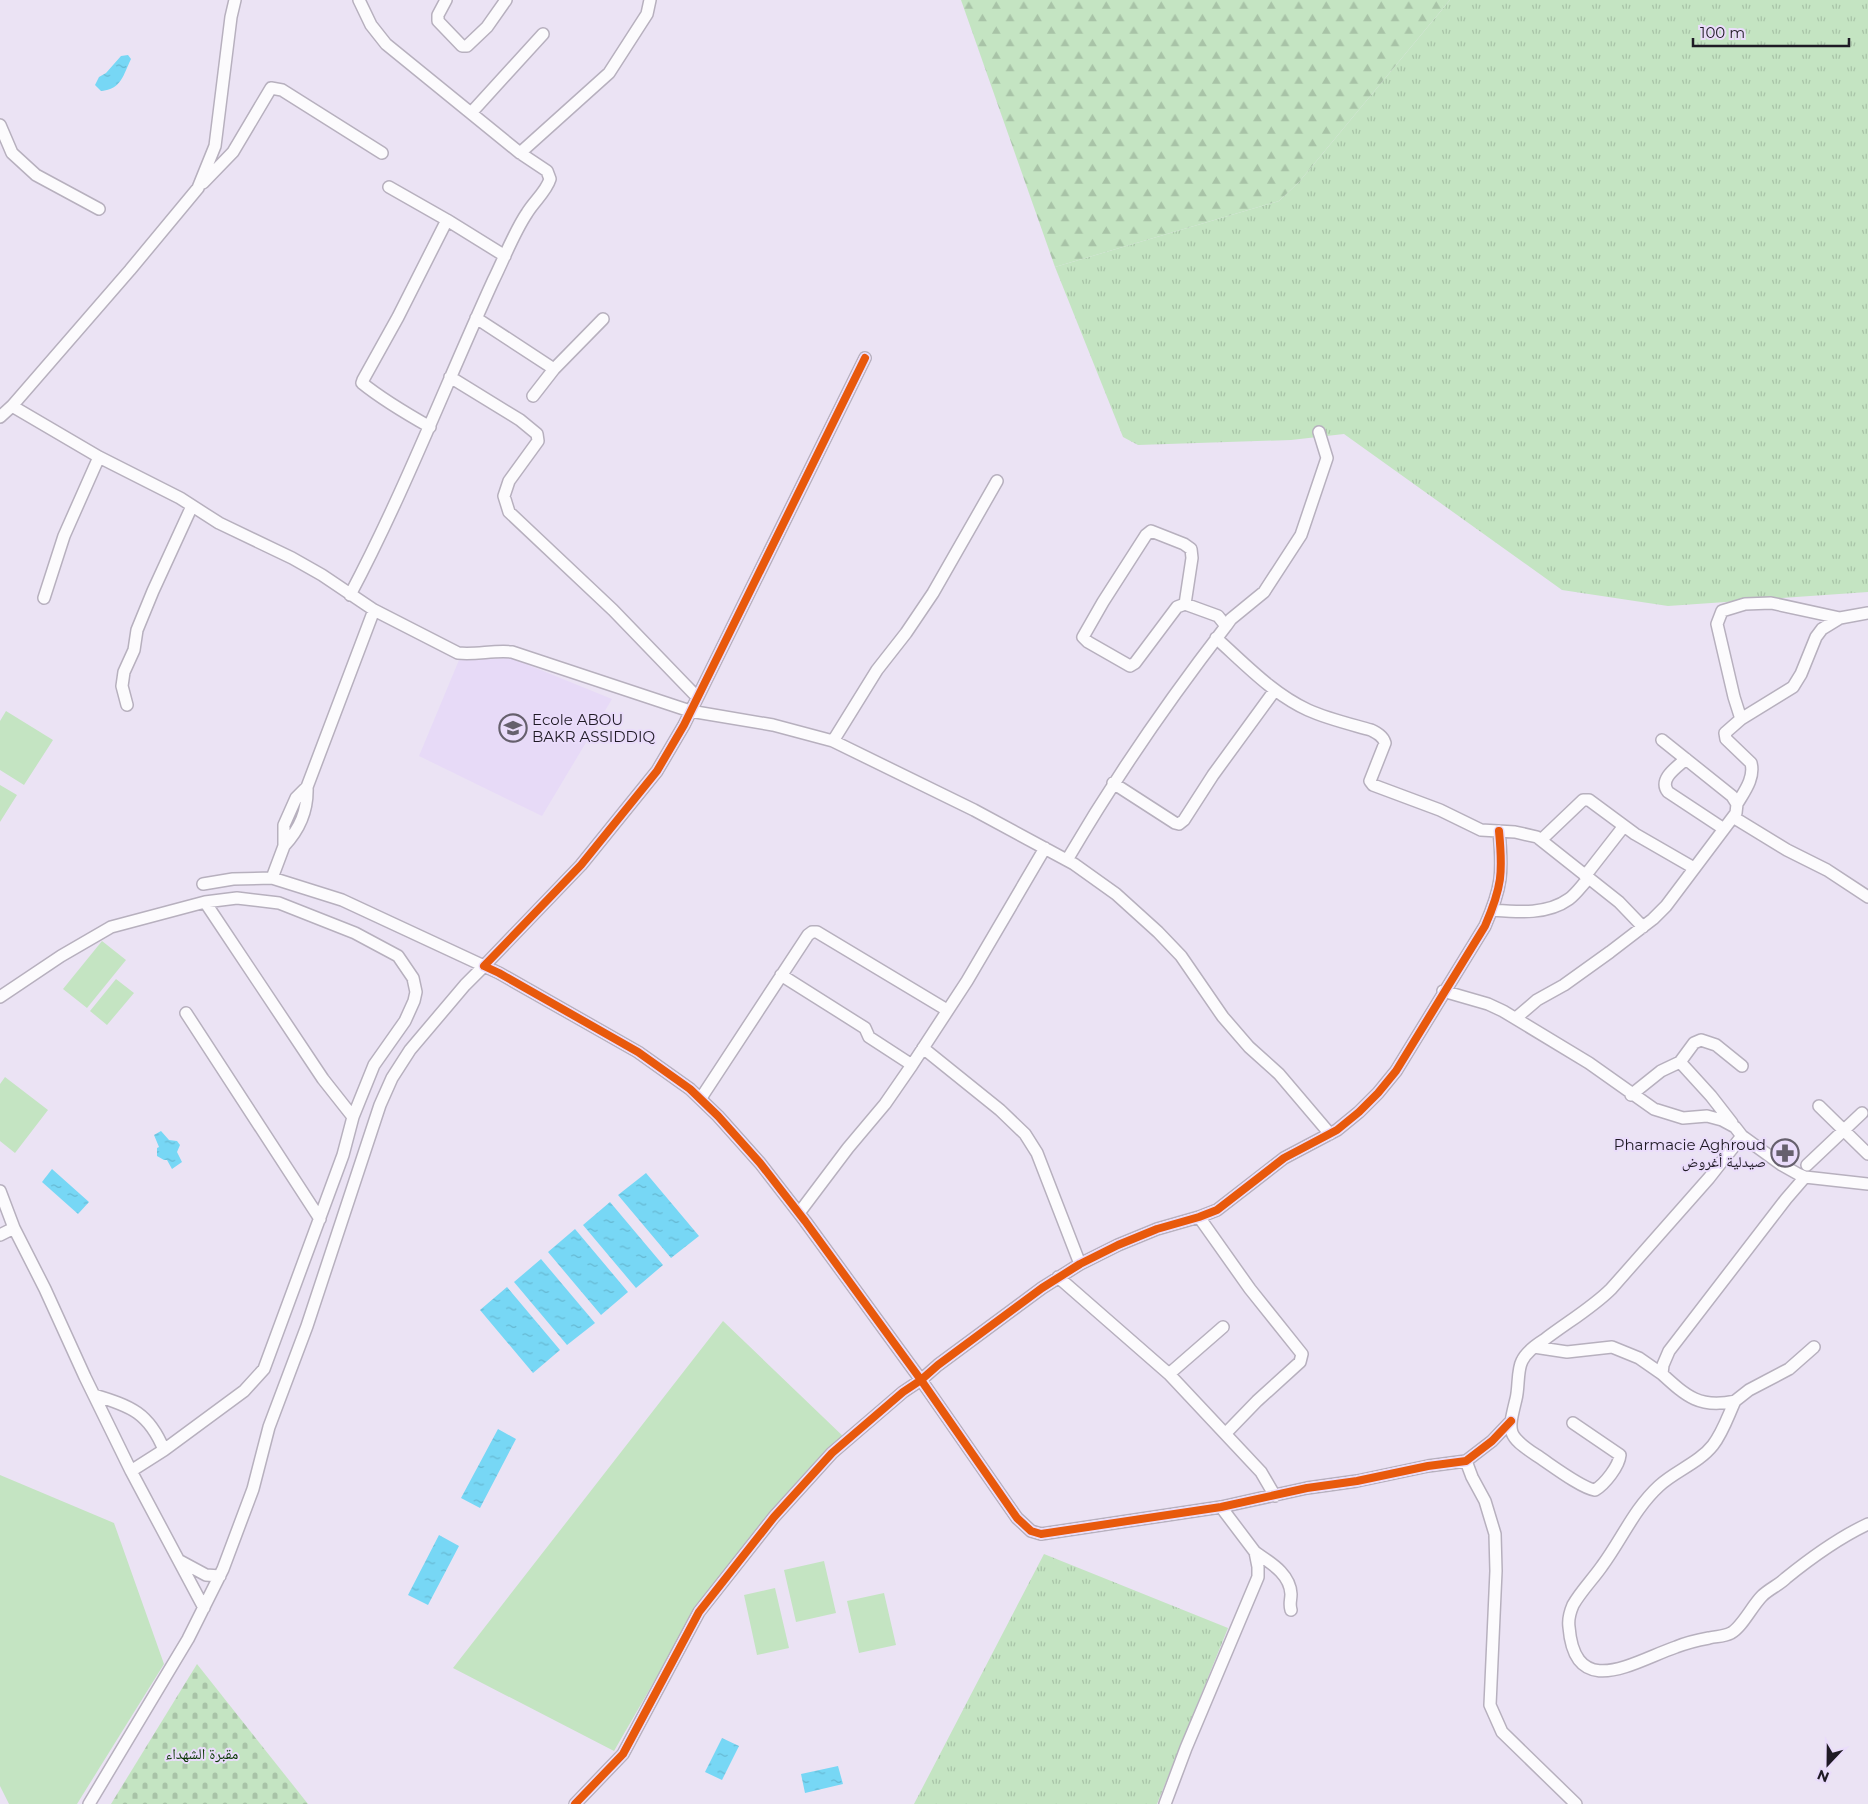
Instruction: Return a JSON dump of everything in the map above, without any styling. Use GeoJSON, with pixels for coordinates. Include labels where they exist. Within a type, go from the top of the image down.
{"type":"FeatureCollection","features":[{"type":"Feature","properties":{"kind":"street"},"geometry":{"type":"LineString","coordinates":[[198,188],[215,146],[231,17],[235,0]]}},
{"type":"Feature","properties":{"kind":"street"},"geometry":{"type":"LineString","coordinates":[[350,595],[395,505],[505,256],[526,214],[548,186],[550,179],[546,171],[520,153],[386,44],[371,25],[359,0]]}},
{"type":"Feature","properties":{"kind":"street"},"geometry":{"type":"LineString","coordinates":[[446,0],[438,15],[438,21],[462,46],[467,46],[487,27],[506,0]]}},
{"type":"Feature","properties":{"kind":"street"},"geometry":{"type":"LineString","coordinates":[[520,153],[608,73],[647,14],[650,0]]}},
{"type":"Feature","properties":{"kind":"street"},"geometry":{"type":"LineString","coordinates":[[471,113],[544,34]]}},
{"type":"Feature","properties":{"kind":"street"},"geometry":{"type":"LineString","coordinates":[[0,417],[12,406],[130,270],[198,188],[233,152],[271,88],[282,90],[382,153]]}},
{"type":"Feature","properties":{"kind":"street"},"geometry":{"type":"LineString","coordinates":[[0,126],[12,153],[36,175],[99,209]]}},
{"type":"Feature","properties":{"kind":"street"},"geometry":{"type":"LineString","coordinates":[[389,187],[505,256]]}},
{"type":"Feature","properties":{"kind":"street"},"geometry":{"type":"LineString","coordinates":[[430,427],[397,408],[362,384],[447,220]]}},
{"type":"Feature","properties":{"kind":"street"},"geometry":{"type":"LineString","coordinates":[[476,318],[554,370]]}},
{"type":"Feature","properties":{"kind":"street"},"geometry":{"type":"LineString","coordinates":[[533,396],[554,370],[603,319]]}},
{"type":"Feature","properties":{"kind":"street"},"geometry":{"type":"LineString","coordinates":[[89,1804],[188,1639],[220,1576],[253,1489],[270,1427],[307,1326],[380,1105],[392,1078],[410,1050],[465,985],[581,865],[657,771],[684,725],[864,358]]}},
{"type":"Feature","properties":{"kind":"street"},"geometry":{"type":"LineString","coordinates":[[450,377],[520,420],[537,434],[538,441],[509,480],[504,496],[509,512],[613,610],[697,697]]}},
{"type":"Feature","properties":{"kind":"street"},"geometry":{"type":"LineString","coordinates":[[12,406],[99,457],[180,498],[219,523],[292,558],[322,575],[374,610],[458,653],[512,652],[690,711],[773,725],[833,741],[974,810],[1067,860],[1116,894],[1158,932],[1181,956],[1223,1017],[1249,1047],[1297,1095],[1330,1134]]}},
{"type":"Feature","properties":{"kind":"street"},"geometry":{"type":"LineString","coordinates":[[1067,860],[1113,783],[1146,733],[1231,619],[1264,592],[1301,535],[1327,458],[1319,432]]}},
{"type":"Feature","properties":{"kind":"street"},"geometry":{"type":"LineString","coordinates":[[44,598],[64,536],[99,457]]}},
{"type":"Feature","properties":{"kind":"street"},"geometry":{"type":"LineString","coordinates":[[833,741],[877,670],[906,633],[933,593],[997,481]]}},
{"type":"Feature","properties":{"kind":"street"},"geometry":{"type":"LineString","coordinates":[[127,705],[122,686],[124,672],[134,650],[137,630],[192,506]]}},
{"type":"Feature","properties":{"kind":"street"},"geometry":{"type":"LineString","coordinates":[[1184,604],[1192,558],[1191,549],[1184,544],[1151,531],[1146,534],[1083,637],[1088,642],[1130,666],[1135,663],[1176,607],[1184,604],[1218,616],[1226,626]]}},
{"type":"Feature","properties":{"kind":"street"},"geometry":{"type":"LineString","coordinates":[[1741,719],[1734,697],[1718,624],[1722,611],[1745,604],[1771,603],[1840,618]]}},
{"type":"Feature","properties":{"kind":"street"},"geometry":{"type":"LineString","coordinates":[[272,878],[284,846],[284,825],[296,798],[307,787],[374,610]]}},
{"type":"Feature","properties":{"kind":"street"},"geometry":{"type":"LineString","coordinates":[[1516,1018],[1537,1000],[1582,972],[1643,927],[1666,906],[1734,817],[1737,804],[1751,779],[1751,763],[1725,736],[1725,733],[1741,719],[1793,687],[1822,628],[1840,618],[1868,613]]}},
{"type":"Feature","properties":{"kind":"street"},"geometry":{"type":"LineString","coordinates":[[1216,638],[1275,690],[1309,711],[1371,730],[1380,735],[1385,743],[1370,781],[1373,785],[1440,810],[1481,830],[1527,834],[1541,840],[1619,902],[1643,927]]}},
{"type":"Feature","properties":{"kind":"street"},"geometry":{"type":"LineString","coordinates":[[1113,783],[1179,824],[1184,820],[1213,775],[1275,690]]}},
{"type":"Feature","properties":{"kind":"street"},"geometry":{"type":"LineString","coordinates":[[1662,740],[1732,796],[1737,804]]}},
{"type":"Feature","properties":{"kind":"street"},"geometry":{"type":"LineString","coordinates":[[1686,759],[1667,777],[1665,782],[1666,789],[1724,828]]}},
{"type":"Feature","properties":{"kind":"street"},"geometry":{"type":"LineString","coordinates":[[1541,840],[1584,800],[1589,800],[1634,834],[1694,868]]}},
{"type":"Feature","properties":{"kind":"street"},"geometry":{"type":"LineString","coordinates":[[1734,817],[1787,850],[1827,870],[1868,897]]}},
{"type":"Feature","properties":{"kind":"street"},"geometry":{"type":"LineString","coordinates":[[1492,910],[1522,912],[1544,909],[1558,906],[1571,899],[1624,826]]}},
{"type":"Feature","properties":{"kind":"street"},"geometry":{"type":"LineString","coordinates":[[575,1804],[623,1754],[699,1612],[774,1517],[832,1452],[903,1392],[1058,1277],[1118,1245],[1157,1229],[1217,1210],[1284,1158],[1330,1134],[1359,1112],[1384,1086],[1396,1071],[1443,991],[1485,926],[1501,881],[1502,857],[1499,831]]}},
{"type":"Feature","properties":{"kind":"street"},"geometry":{"type":"LineString","coordinates":[[798,1213],[885,1104],[912,1065],[967,981],[1045,848]]}},
{"type":"Feature","properties":{"kind":"street"},"geometry":{"type":"LineString","coordinates":[[203,884],[233,879],[272,878],[342,900],[499,973],[638,1052],[701,1098],[760,1163],[921,1380],[1017,1518],[1031,1531],[1041,1534],[1221,1506],[1307,1488],[1466,1461],[1492,1441],[1511,1420]]}},
{"type":"Feature","properties":{"kind":"street"},"geometry":{"type":"LineString","coordinates":[[0,997],[61,956],[110,927],[205,902],[237,898],[279,903],[355,933],[398,956],[413,978],[416,992],[414,1001],[406,1021],[374,1065],[353,1118],[343,1155],[264,1369],[244,1391],[164,1450],[131,1471]]}},
{"type":"Feature","properties":{"kind":"street"},"geometry":{"type":"LineString","coordinates":[[205,902],[323,1078],[353,1118]]}},
{"type":"Feature","properties":{"kind":"street"},"geometry":{"type":"LineString","coordinates":[[701,1098],[781,975],[812,932],[817,932],[947,1010]]}},
{"type":"Feature","properties":{"kind":"street"},"geometry":{"type":"LineString","coordinates":[[781,975],[865,1028],[869,1036],[912,1065]]}},
{"type":"Feature","properties":{"kind":"street"},"geometry":{"type":"LineString","coordinates":[[1443,991],[1488,1004],[1516,1018],[1589,1063],[1654,1109],[1674,1117],[1712,1117],[1738,1131],[1782,1166],[1805,1177],[1868,1184]]}},
{"type":"Feature","properties":{"kind":"street"},"geometry":{"type":"LineString","coordinates":[[186,1013],[320,1219]]}},
{"type":"Feature","properties":{"kind":"street"},"geometry":{"type":"LineString","coordinates":[[1632,1094],[1661,1071],[1680,1062],[1694,1043],[1701,1040],[1716,1045],[1742,1066]]}},
{"type":"Feature","properties":{"kind":"street"},"geometry":{"type":"LineString","coordinates":[[923,1048],[1000,1110],[1025,1134],[1037,1153],[1080,1264]]}},
{"type":"Feature","properties":{"kind":"street"},"geometry":{"type":"LineString","coordinates":[[1680,1062],[1711,1096],[1738,1131]]}},
{"type":"Feature","properties":{"kind":"street"},"geometry":{"type":"LineString","coordinates":[[1819,1106],[1866,1150]]}},
{"type":"Feature","properties":{"kind":"street"},"geometry":{"type":"LineString","coordinates":[[1807,1164],[1862,1113]]}},
{"type":"Feature","properties":{"kind":"street"},"geometry":{"type":"LineString","coordinates":[[1573,1423],[1620,1455],[1619,1462],[1600,1487],[1595,1490],[1586,1488],[1516,1440],[1510,1430],[1522,1361],[1534,1347],[1605,1294],[1709,1178],[1738,1131]]}},
{"type":"Feature","properties":{"kind":"street"},"geometry":{"type":"LineString","coordinates":[[1662,1374],[1669,1350],[1679,1336],[1805,1177]]}},
{"type":"Feature","properties":{"kind":"street"},"geometry":{"type":"LineString","coordinates":[[0,1191],[14,1228],[131,1471],[204,1608]]}},
{"type":"Feature","properties":{"kind":"street"},"geometry":{"type":"LineString","coordinates":[[1199,1217],[1250,1289],[1302,1354],[1300,1362],[1257,1401],[1226,1433]]}},
{"type":"Feature","properties":{"kind":"street"},"geometry":{"type":"LineString","coordinates":[[0,1235],[14,1228]]}},
{"type":"Feature","properties":{"kind":"street"},"geometry":{"type":"LineString","coordinates":[[1058,1277],[1168,1374],[1261,1472],[1275,1496]]}},
{"type":"Feature","properties":{"kind":"street"},"geometry":{"type":"LineString","coordinates":[[1168,1374],[1223,1327]]}},
{"type":"Feature","properties":{"kind":"street"},"geometry":{"type":"LineString","coordinates":[[1534,1347],[1567,1352],[1612,1347],[1638,1358],[1662,1374],[1685,1395],[1718,1405],[1735,1401],[1750,1390],[1789,1369],[1814,1347]]}},
{"type":"Feature","properties":{"kind":"street"},"geometry":{"type":"LineString","coordinates":[[94,1395],[125,1406],[149,1422],[155,1429],[164,1450]]}},
{"type":"Feature","properties":{"kind":"street"},"geometry":{"type":"LineString","coordinates":[[1735,1401],[1720,1435],[1711,1447],[1692,1463],[1672,1474],[1637,1509],[1602,1566],[1572,1607],[1568,1621],[1570,1640],[1575,1655],[1583,1664],[1592,1670],[1604,1672],[1621,1669],[1676,1647],[1710,1637],[1722,1637],[1733,1632],[1754,1604],[1765,1594],[1828,1546],[1868,1524]]}},
{"type":"Feature","properties":{"kind":"street"},"geometry":{"type":"LineString","coordinates":[[1466,1461],[1485,1501],[1495,1534],[1496,1571],[1490,1705],[1502,1732],[1576,1804]]}},
{"type":"Feature","properties":{"kind":"street"},"geometry":{"type":"LineString","coordinates":[[1221,1506],[1255,1552],[1281,1571],[1291,1594],[1289,1603],[1291,1610]]}},
{"type":"Feature","properties":{"kind":"street"},"geometry":{"type":"LineString","coordinates":[[1166,1804],[1186,1748],[1258,1577],[1255,1552]]}},
{"type":"Feature","properties":{"kind":"street"},"geometry":{"type":"LineString","coordinates":[[179,1561],[206,1575],[220,1576]]}},
{"type":"Feature","properties":{"kind":"shaded area","name":"Ecole ABOU BAKR ASSIDDIQ"},"geometry":{"type":"Polygon","coordinates":[[[511,658],[612,699],[542,816],[419,756],[459,660],[511,658]]]}},
{"type":"Feature","properties":{"kind":"green space"},"geometry":{"type":"Polygon","coordinates":[[[961,0],[1450,0],[1299,182],[1279,201],[1055,267],[961,0]]]}},
{"type":"Feature","properties":{"kind":"green space"},"geometry":{"type":"Polygon","coordinates":[[[1450,0],[1868,0],[1868,592],[1668,606],[1562,590],[1344,434],[1291,440],[1138,445],[1123,437],[1055,267],[1279,201],[1299,182],[1450,0]]]}},
{"type":"Feature","properties":{"kind":"green space"},"geometry":{"type":"Polygon","coordinates":[[[6,711],[53,740],[24,785],[0,770],[0,721],[6,711]]]}},
{"type":"Feature","properties":{"kind":"green space"},"geometry":{"type":"Polygon","coordinates":[[[0,785],[17,795],[0,822],[0,785]]]}},
{"type":"Feature","properties":{"kind":"green space"},"geometry":{"type":"Polygon","coordinates":[[[102,941],[126,960],[87,1008],[63,989],[102,941]]]}},
{"type":"Feature","properties":{"kind":"green space"},"geometry":{"type":"Polygon","coordinates":[[[116,979],[134,993],[107,1025],[90,1011],[116,979]]]}},
{"type":"Feature","properties":{"kind":"green space"},"geometry":{"type":"Polygon","coordinates":[[[5,1077],[48,1110],[15,1153],[0,1141],[0,1084],[5,1077]]]}},
{"type":"Feature","properties":{"kind":"green space"},"geometry":{"type":"Polygon","coordinates":[[[723,1321],[847,1440],[693,1614],[614,1751],[453,1668],[723,1321]]]}},
{"type":"Feature","properties":{"kind":"green space"},"geometry":{"type":"Polygon","coordinates":[[[0,1475],[114,1523],[164,1664],[77,1804],[9,1804],[0,1786],[0,1475]]]}},
{"type":"Feature","properties":{"kind":"green space"},"geometry":{"type":"Polygon","coordinates":[[[1044,1554],[1228,1628],[1157,1804],[914,1804],[1044,1554]]]}},
{"type":"Feature","properties":{"kind":"green space"},"geometry":{"type":"Polygon","coordinates":[[[824,1561],[836,1613],[796,1622],[784,1570],[824,1561]]]}},
{"type":"Feature","properties":{"kind":"green space"},"geometry":{"type":"Polygon","coordinates":[[[775,1588],[789,1648],[757,1655],[744,1595],[775,1588]]]}},
{"type":"Feature","properties":{"kind":"green space"},"geometry":{"type":"Polygon","coordinates":[[[884,1593],[896,1645],[859,1653],[847,1601],[884,1593]]]}},
{"type":"Feature","properties":{"kind":"green space","name":"مقبرة الشهداء"},"geometry":{"type":"Polygon","coordinates":[[[197,1664],[308,1804],[111,1804],[197,1664]]]}},
{"type":"Feature","properties":{"kind":"water"},"geometry":{"type":"Polygon","coordinates":[[[128,55],[131,59],[124,76],[118,84],[108,90],[101,91],[95,85],[99,77],[106,73],[121,56],[128,55]]]}},
{"type":"Feature","properties":{"kind":"water"},"geometry":{"type":"Polygon","coordinates":[[[161,1131],[169,1140],[177,1141],[180,1145],[177,1152],[182,1162],[172,1169],[167,1160],[157,1156],[157,1148],[159,1147],[154,1135],[161,1131]]]}},
{"type":"Feature","properties":{"kind":"water"},"geometry":{"type":"Polygon","coordinates":[[[52,1169],[89,1202],[78,1214],[42,1182],[52,1169]]]}},
{"type":"Feature","properties":{"kind":"water"},"geometry":{"type":"Polygon","coordinates":[[[646,1173],[699,1236],[671,1258],[618,1195],[646,1173]]]}},
{"type":"Feature","properties":{"kind":"water"},"geometry":{"type":"Polygon","coordinates":[[[610,1202],[663,1265],[636,1288],[583,1225],[610,1202]]]}},
{"type":"Feature","properties":{"kind":"water"},"geometry":{"type":"Polygon","coordinates":[[[575,1229],[628,1292],[601,1315],[548,1252],[575,1229]]]}},
{"type":"Feature","properties":{"kind":"water"},"geometry":{"type":"Polygon","coordinates":[[[541,1259],[595,1323],[567,1345],[514,1282],[541,1259]]]}},
{"type":"Feature","properties":{"kind":"water"},"geometry":{"type":"Polygon","coordinates":[[[507,1287],[560,1350],[533,1373],[480,1310],[507,1287]]]}},
{"type":"Feature","properties":{"kind":"water"},"geometry":{"type":"Polygon","coordinates":[[[498,1429],[516,1439],[480,1508],[461,1498],[498,1429]]]}},
{"type":"Feature","properties":{"kind":"water"},"geometry":{"type":"Polygon","coordinates":[[[439,1535],[459,1546],[428,1605],[408,1595],[439,1535]]]}},
{"type":"Feature","properties":{"kind":"water"},"geometry":{"type":"Polygon","coordinates":[[[722,1738],[739,1746],[722,1780],[705,1772],[722,1738]]]}},
{"type":"Feature","properties":{"kind":"water"},"geometry":{"type":"Polygon","coordinates":[[[838,1766],[843,1784],[805,1793],[801,1774],[838,1766]]]}},
{"type":"Feature","properties":{"kind":"cycle path"},"geometry":{"type":"LineString","coordinates":[[865,358],[684,725],[657,771],[581,865],[484,966],[638,1052],[690,1089],[718,1116],[760,1163],[805,1221],[921,1380],[1017,1518],[1031,1531],[1041,1534],[1221,1507],[1307,1488],[1466,1461],[1492,1441],[1511,1421]]}},
{"type":"Feature","properties":{"kind":"cycle path"},"geometry":{"type":"LineString","coordinates":[[575,1804],[623,1754],[699,1612],[774,1517],[832,1453],[903,1392],[1042,1288],[1080,1264],[1118,1245],[1157,1229],[1217,1210],[1284,1158],[1337,1130],[1378,1093],[1396,1071],[1485,926],[1495,901],[1500,880],[1499,831]]}},
{"type":"Feature","properties":{"kind":"place","name":"Ecole ABOU BAKR ASSIDDIQ"},"geometry":{"type":"Point","coordinates":[513,728]}},
{"type":"Feature","properties":{"kind":"place","name":"Pharmacie Aghroud صيدلية أغروض"},"geometry":{"type":"Point","coordinates":[1785,1153]}}]}
